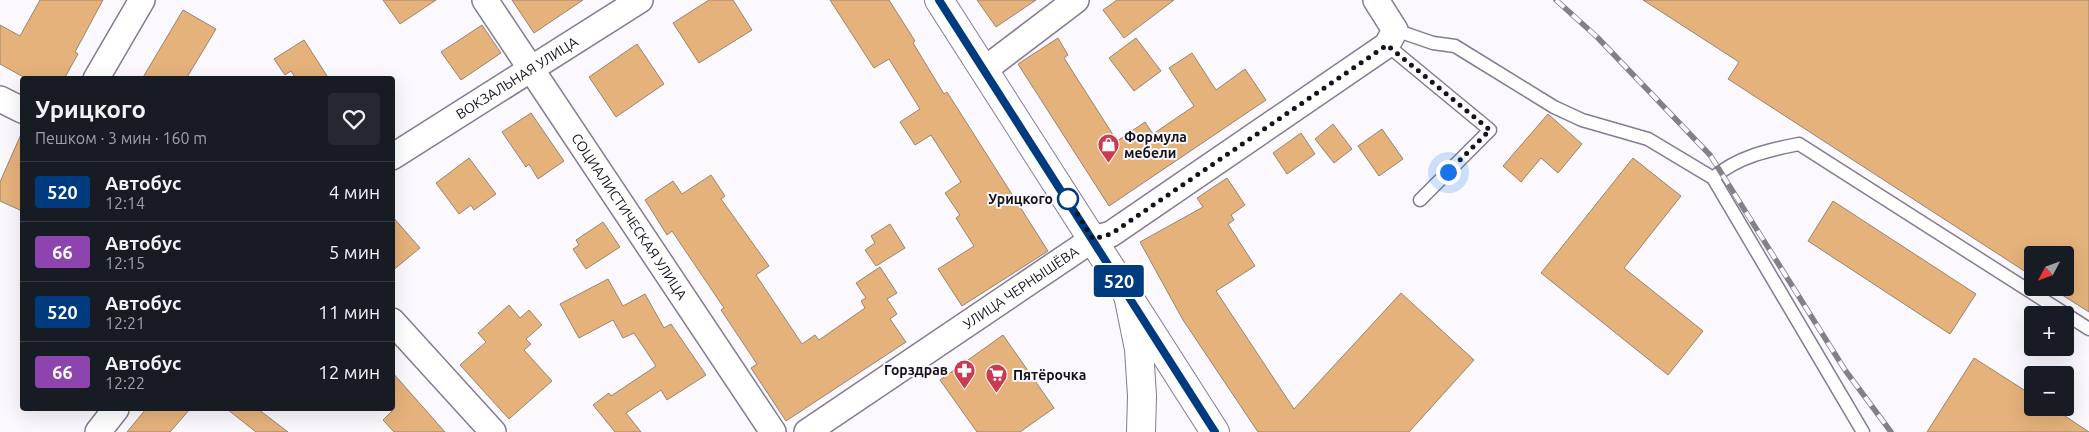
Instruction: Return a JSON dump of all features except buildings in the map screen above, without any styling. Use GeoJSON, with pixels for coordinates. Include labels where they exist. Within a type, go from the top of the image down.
{"type":"FeatureCollection","features":[{"type":"Feature","properties":{"kind":"main road"},"geometry":{"type":"LineString","coordinates":[[939,0],[1215,432]]}},
{"type":"Feature","properties":{"kind":"main road"},"geometry":{"type":"LineString","coordinates":[[1128,295],[1139,350],[1142,396],[1141,432]]}},
{"type":"Feature","properties":{"kind":"street"},"geometry":{"type":"LineString","coordinates":[[98,76],[142,0]]}},
{"type":"Feature","properties":{"kind":"street","name":"СОЦИАЛИСТИЧЕСКАЯ УЛИЦА"},"geometry":{"type":"LineString","coordinates":[[485,0],[773,432]]}},
{"type":"Feature","properties":{"kind":"street","name":"ВОКЗАЛЬНАЯ УЛИЦА"},"geometry":{"type":"LineString","coordinates":[[395,155],[640,0]]}},
{"type":"Feature","properties":{"kind":"street"},"geometry":{"type":"LineString","coordinates":[[984,70],[1076,0]]}},
{"type":"Feature","properties":{"kind":"street"},"geometry":{"type":"LineString","coordinates":[[1376,0],[1391,32]]}},
{"type":"Feature","properties":{"kind":"street","name":"УЛИЦА ЧЕРНЫШЁВА"},"geometry":{"type":"LineString","coordinates":[[807,432],[1093,239],[1111,234],[1391,32]]}},
{"type":"Feature","properties":{"kind":"street"},"geometry":{"type":"LineString","coordinates":[[0,99],[20,109]]}},
{"type":"Feature","properties":{"kind":"street"},"geometry":{"type":"LineString","coordinates":[[395,324],[493,432]]}},
{"type":"Feature","properties":{"kind":"street"},"geometry":{"type":"LineString","coordinates":[[98,432],[114,411]]}},
{"type":"Feature","properties":{"kind":"lane"},"geometry":{"type":"LineString","coordinates":[[1391,32],[1433,43],[1455,46],[1554,107],[1582,120],[1648,139],[1713,178],[1863,432]]}},
{"type":"Feature","properties":{"kind":"lane"},"geometry":{"type":"LineString","coordinates":[[1391,32],[1490,130],[1420,200]]}},
{"type":"Feature","properties":{"kind":"lane"},"geometry":{"type":"LineString","coordinates":[[1713,178],[1720,172],[1757,153],[1799,144],[2089,329]]}},
{"type":"Feature","properties":{"kind":"railway"},"geometry":{"type":"LineString","coordinates":[[1556,0],[1597,37],[1710,155],[1845,370],[1891,432]]}},
{"type":"Feature","properties":{"kind":"bus line","name":"520"},"geometry":{"type":"LineString","coordinates":[[939,0],[1068,199],[1215,432]]}},
{"type":"Feature","properties":{"kind":"place","name":"Формула мебели"},"geometry":{"type":"Point","coordinates":[1108,164]}},
{"type":"Feature","properties":{"kind":"place","name":"Урицкого"},"geometry":{"type":"Point","coordinates":[1068,199]}},
{"type":"Feature","properties":{"kind":"place","name":"Горздрав"},"geometry":{"type":"Point","coordinates":[964,389]}},
{"type":"Feature","properties":{"kind":"place","name":"Пятёрочка"},"geometry":{"type":"Point","coordinates":[997,394]}},
{"type":"Feature","properties":{"kind":"route"},"geometry":{"type":"LineString","coordinates":[[1068,199],[1093,239],[1111,234],[1387,45],[1490,130],[1448,172]]}}]}
